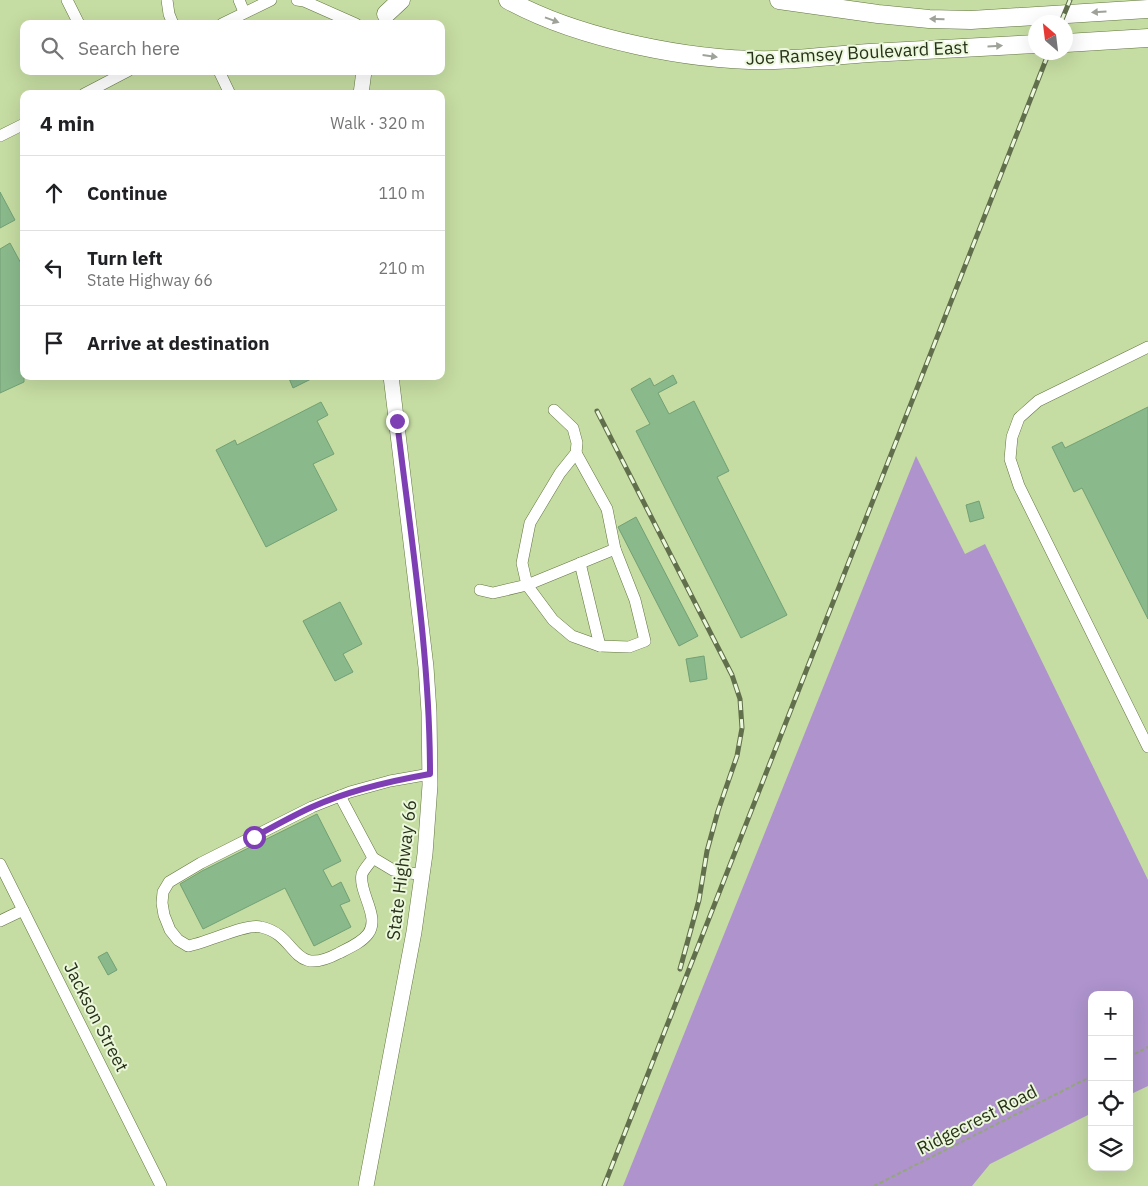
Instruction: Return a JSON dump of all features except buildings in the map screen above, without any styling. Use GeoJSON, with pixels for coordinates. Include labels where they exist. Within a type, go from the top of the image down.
{"type":"FeatureCollection","features":[{"type":"Feature","properties":{"kind":"highway","name":"Joe Ramsey Boulevard East"},"geometry":{"type":"LineString","coordinates":[[508,0],[528,11],[590,33],[658,49],[718,57],[774,60],[1028,44]]}},
{"type":"Feature","properties":{"kind":"highway","name":"Joe Ramsey Boulevard East"},"geometry":{"type":"LineString","coordinates":[[779,0],[878,14],[954,20],[1148,9]]}},
{"type":"Feature","properties":{"kind":"highway"},"geometry":{"type":"LineString","coordinates":[[1073,42],[1148,38]]}},
{"type":"Feature","properties":{"kind":"main road"},"geometry":{"type":"LineString","coordinates":[[362,90],[363,75]]}},
{"type":"Feature","properties":{"kind":"main road","name":"State Highway 66"},"geometry":{"type":"LineString","coordinates":[[366,1186],[413,942],[423,875],[430,774],[430,712],[426,667],[391,380]]}},
{"type":"Feature","properties":{"kind":"street"},"geometry":{"type":"LineString","coordinates":[[67,0],[77,20]]}},
{"type":"Feature","properties":{"kind":"street"},"geometry":{"type":"LineString","coordinates":[[167,0],[171,20]]}},
{"type":"Feature","properties":{"kind":"street"},"geometry":{"type":"LineString","coordinates":[[238,0],[244,12]]}},
{"type":"Feature","properties":{"kind":"street"},"geometry":{"type":"LineString","coordinates":[[229,20],[272,0]]}},
{"type":"Feature","properties":{"kind":"street"},"geometry":{"type":"LineString","coordinates":[[297,0],[304,1],[347,20]]}},
{"type":"Feature","properties":{"kind":"street"},"geometry":{"type":"LineString","coordinates":[[104,75],[107,82]]}},
{"type":"Feature","properties":{"kind":"street"},"geometry":{"type":"LineString","coordinates":[[92,90],[120,75]]}},
{"type":"Feature","properties":{"kind":"street"},"geometry":{"type":"LineString","coordinates":[[221,75],[228,90]]}},
{"type":"Feature","properties":{"kind":"street"},"geometry":{"type":"LineString","coordinates":[[0,136],[20,126]]}},
{"type":"Feature","properties":{"kind":"street"},"geometry":{"type":"LineString","coordinates":[[1148,347],[1038,402],[1019,418],[1012,437],[1010,459],[1018,486],[1148,747]]}},
{"type":"Feature","properties":{"kind":"street"},"geometry":{"type":"LineString","coordinates":[[554,410],[573,428],[577,443],[576,453],[560,473],[530,523],[522,563],[527,585],[553,620],[572,636],[600,646],[629,648],[645,641],[635,600],[615,549],[607,509],[576,453]]}},
{"type":"Feature","properties":{"kind":"street"},"geometry":{"type":"LineString","coordinates":[[480,590],[493,594],[527,585],[615,549]]}},
{"type":"Feature","properties":{"kind":"street"},"geometry":{"type":"LineString","coordinates":[[580,563],[600,646]]}},
{"type":"Feature","properties":{"kind":"street"},"geometry":{"type":"LineString","coordinates":[[373,858],[362,874],[370,912],[371,923],[369,933],[356,944],[317,962],[305,961],[274,932],[260,926],[242,928],[213,940],[188,946],[178,940],[170,930],[162,903],[163,892],[169,882],[201,863],[312,807],[340,796],[390,781],[430,774]]}},
{"type":"Feature","properties":{"kind":"street"},"geometry":{"type":"LineString","coordinates":[[340,796],[373,858],[393,870],[423,875]]}},
{"type":"Feature","properties":{"kind":"street","name":"Jackson Street"},"geometry":{"type":"LineString","coordinates":[[0,864],[161,1186]]}},
{"type":"Feature","properties":{"kind":"street"},"geometry":{"type":"LineString","coordinates":[[0,921],[23,910]]}},
{"type":"Feature","properties":{"kind":"path"},"geometry":{"type":"LineString","coordinates":[[1133,1055],[1148,1047]]}},
{"type":"Feature","properties":{"kind":"path","name":"Ridgecrest Road"},"geometry":{"type":"LineString","coordinates":[[874,1186],[1088,1078]]}},
{"type":"Feature","properties":{"kind":"shaded area"},"geometry":{"type":"Polygon","coordinates":[[[916,456],[965,554],[985,544],[1148,880],[1148,1086],[1133,1093],[1133,991],[1088,991],[1088,1115],[990,1164],[972,1186],[623,1186],[916,456]]]}},
{"type":"Feature","properties":{"kind":"railway"},"geometry":{"type":"LineString","coordinates":[[1064,15],[1070,0]]}},
{"type":"Feature","properties":{"kind":"railway"},"geometry":{"type":"LineString","coordinates":[[604,1186],[1046,60]]}},
{"type":"Feature","properties":{"kind":"railway"},"geometry":{"type":"LineString","coordinates":[[597,411],[732,675],[740,699],[742,728],[737,756],[718,811],[707,851],[699,900],[680,969]]}},
{"type":"Feature","properties":{"kind":"route"},"geometry":{"type":"LineString","coordinates":[[254,837],[312,807],[350,792],[390,781],[430,774],[430,712],[426,667],[397,421]]}}]}
